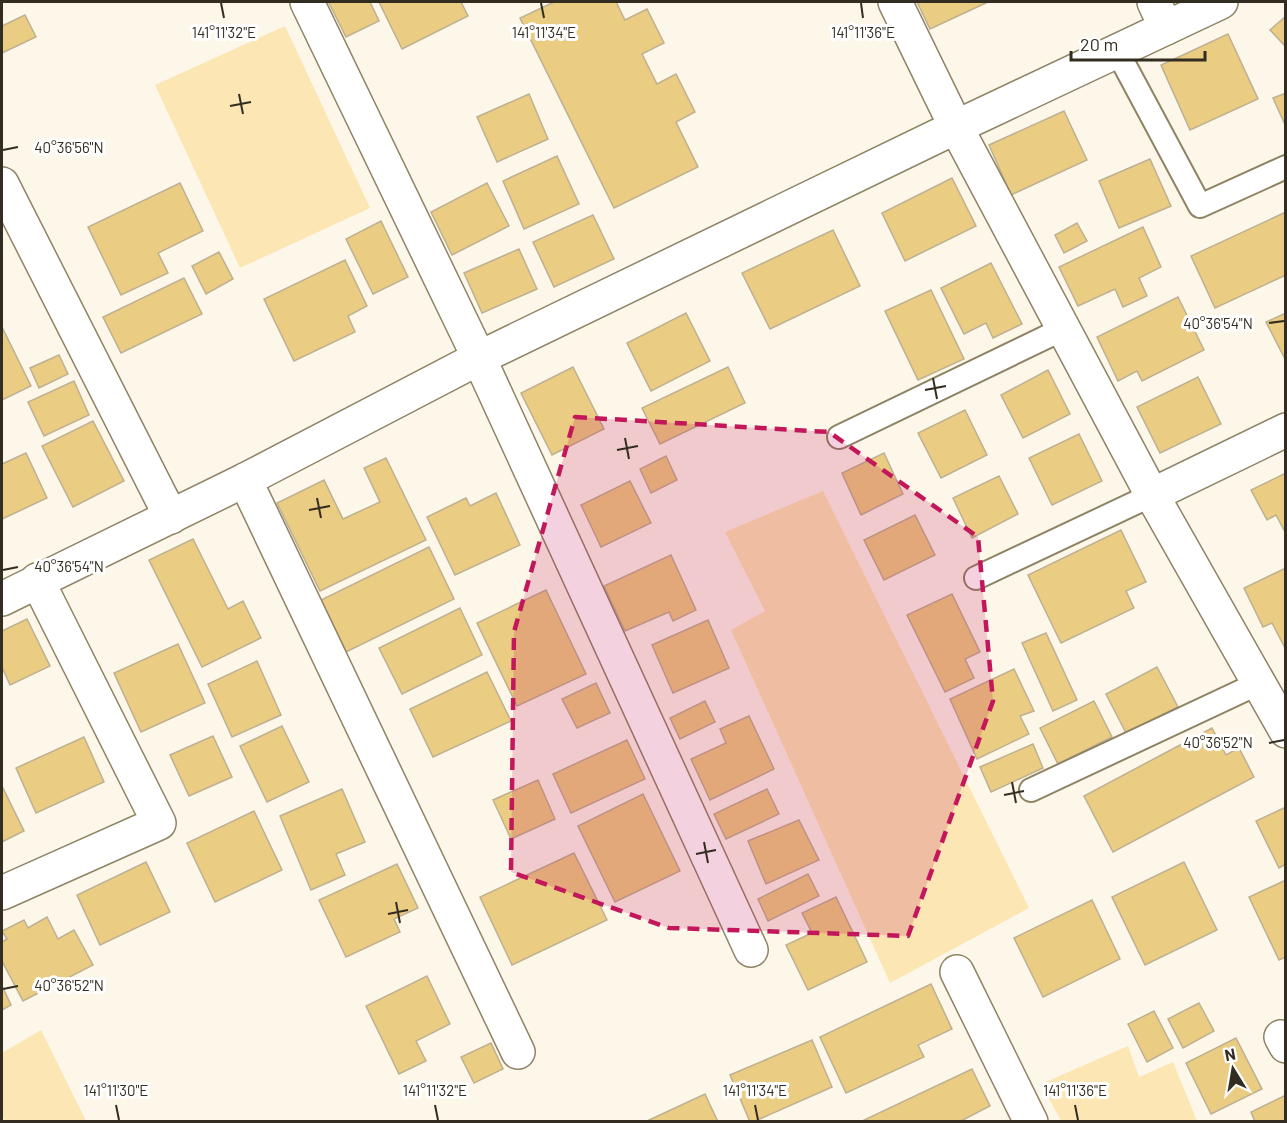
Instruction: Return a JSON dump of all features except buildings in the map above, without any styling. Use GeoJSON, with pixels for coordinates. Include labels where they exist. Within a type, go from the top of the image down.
{"type":"FeatureCollection","features":[{"type":"Feature","properties":{"kind":"street"},"geometry":{"type":"LineString","coordinates":[[307,2],[479,358],[752,950]]}},
{"type":"Feature","properties":{"kind":"street"},"geometry":{"type":"LineString","coordinates":[[895,2],[956,127],[1152,495],[1271,690],[1286,730]]}},
{"type":"Feature","properties":{"kind":"street"},"geometry":{"type":"LineString","coordinates":[[2,599],[245,480],[479,358],[1117,51],[1160,15],[1221,2]]}},
{"type":"Feature","properties":{"kind":"street"},"geometry":{"type":"LineString","coordinates":[[2,184],[171,517]]}},
{"type":"Feature","properties":{"kind":"street"},"geometry":{"type":"LineString","coordinates":[[1152,495],[1286,430]]}},
{"type":"Feature","properties":{"kind":"street"},"geometry":{"type":"LineString","coordinates":[[245,480],[518,1052]]}},
{"type":"Feature","properties":{"kind":"street"},"geometry":{"type":"LineString","coordinates":[[2,893],[159,823],[38,580]]}},
{"type":"Feature","properties":{"kind":"street"},"geometry":{"type":"LineString","coordinates":[[957,972],[1031,1122]]}},
{"type":"Feature","properties":{"kind":"lane"},"geometry":{"type":"LineString","coordinates":[[1117,51],[1200,206],[1286,167]]}},
{"type":"Feature","properties":{"kind":"lane"},"geometry":{"type":"LineString","coordinates":[[839,437],[1064,329]]}},
{"type":"Feature","properties":{"kind":"lane"},"geometry":{"type":"LineString","coordinates":[[976,578],[1152,495]]}},
{"type":"Feature","properties":{"kind":"lane"},"geometry":{"type":"LineString","coordinates":[[1031,790],[1271,690]]}},
{"type":"Feature","properties":{"kind":"highlighted area"},"geometry":{"type":"Polygon","coordinates":[[[575,417],[829,432],[978,537],[993,701],[908,936],[669,928],[511,872],[514,632],[575,417]]]}},
{"type":"Feature","properties":{"kind":"shaded area"},"geometry":{"type":"Polygon","coordinates":[[[285,26],[370,208],[240,268],[155,85],[285,26]]]}},
{"type":"Feature","properties":{"kind":"shaded area"},"geometry":{"type":"Polygon","coordinates":[[[823,491],[1029,908],[890,983],[731,630],[765,611],[725,532],[823,491]]]}},
{"type":"Feature","properties":{"kind":"shaded area"},"geometry":{"type":"Polygon","coordinates":[[[41,1030],[86,1121],[5,1121],[2,1116],[2,1053],[41,1030]]]}},
{"type":"Feature","properties":{"kind":"shaded area"},"geometry":{"type":"Polygon","coordinates":[[[1128,1046],[1139,1077],[1173,1062],[1197,1121],[1061,1121],[1041,1084],[1128,1046]]]}}]}
